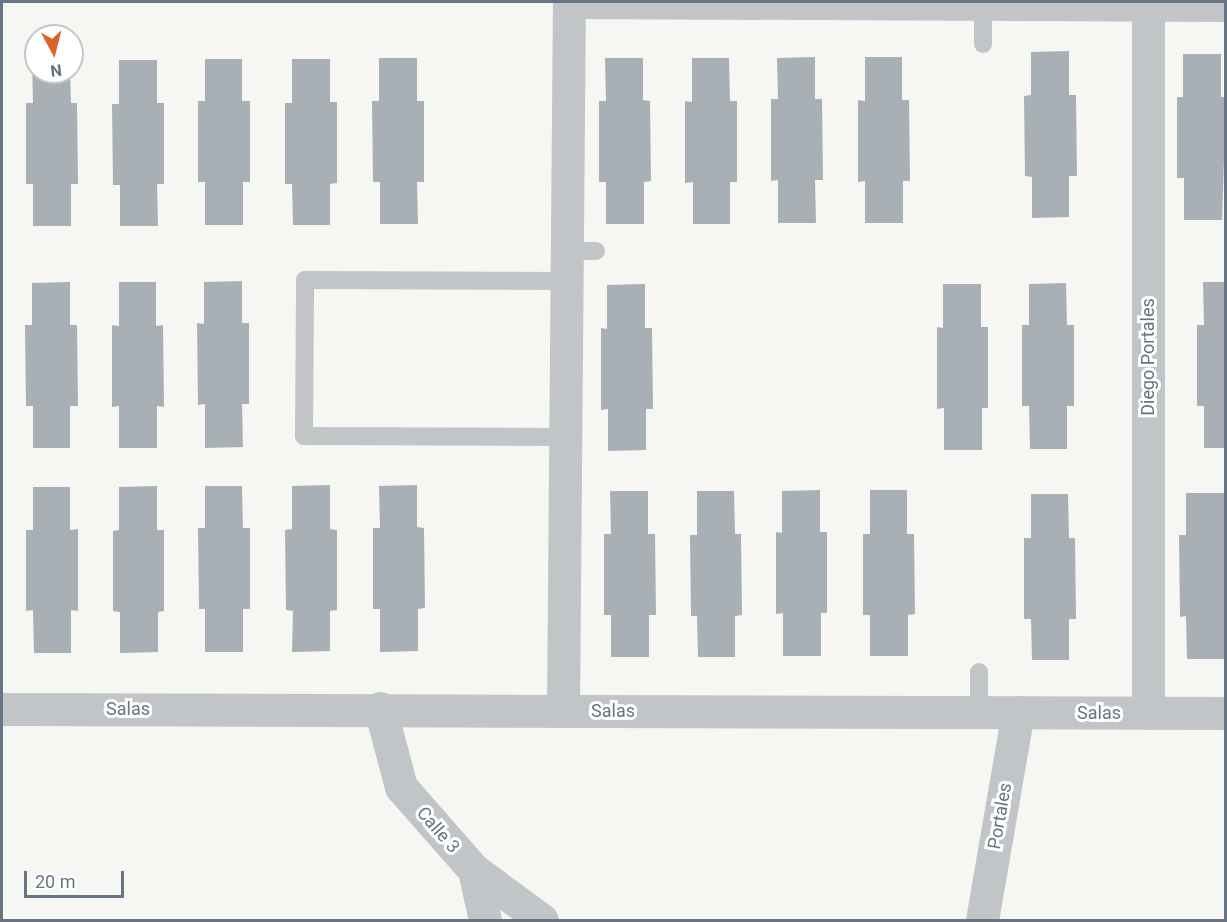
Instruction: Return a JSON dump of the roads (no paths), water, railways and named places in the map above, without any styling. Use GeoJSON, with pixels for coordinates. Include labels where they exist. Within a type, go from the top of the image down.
{"type":"FeatureCollection","features":[{"type":"Feature","properties":{"kind":"street"},"geometry":{"type":"LineString","coordinates":[[563,711],[565,437],[576,261],[568,2],[1226,4]]}},
{"type":"Feature","properties":{"kind":"street","name":"Diego Portales"},"geometry":{"type":"LineString","coordinates":[[1148,3],[1148,713]]}},
{"type":"Feature","properties":{"kind":"street","name":"Salas"},"geometry":{"type":"LineString","coordinates":[[2,709],[380,708],[563,711],[1226,713]]}},
{"type":"Feature","properties":{"kind":"street","name":"Calle 3"},"geometry":{"type":"LineString","coordinates":[[380,708],[400,787],[474,870],[542,921]]}},
{"type":"Feature","properties":{"kind":"street","name":"Portales"},"geometry":{"type":"LineString","coordinates":[[982,921],[1018,712]]}},
{"type":"Feature","properties":{"kind":"street"},"geometry":{"type":"LineString","coordinates":[[474,870],[485,921]]}},
{"type":"Feature","properties":{"kind":"lane"},"geometry":{"type":"LineString","coordinates":[[983,4],[983,44]]}},
{"type":"Feature","properties":{"kind":"lane"},"geometry":{"type":"LineString","coordinates":[[565,437],[304,436],[305,280],[576,261]]}},
{"type":"Feature","properties":{"kind":"lane"},"geometry":{"type":"LineString","coordinates":[[979,672],[979,712]]}}]}
